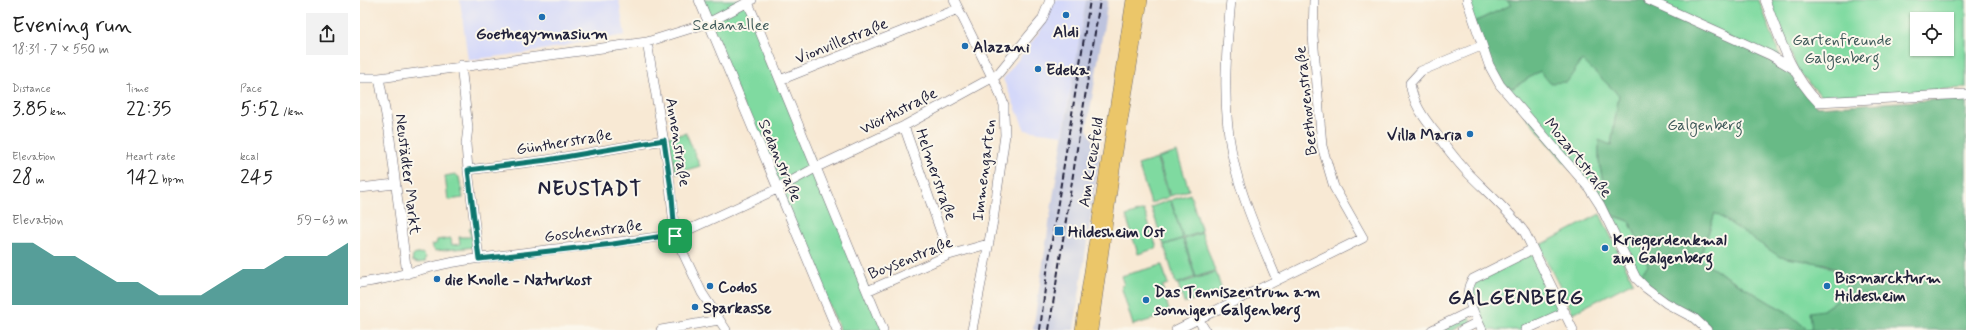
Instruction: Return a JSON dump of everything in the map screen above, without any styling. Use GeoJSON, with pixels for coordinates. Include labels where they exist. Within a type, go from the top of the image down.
{"type":"FeatureCollection","features":[{"type":"Feature","properties":{"kind":"main road","name":"Am Kreuzfeld"},"geometry":{"type":"LineString","coordinates":[[1081,330],[1132,0]]}},
{"type":"Feature","properties":{"kind":"main road","name":"Am Kreuzfeld"},"geometry":{"type":"LineString","coordinates":[[1092,330],[1115,163],[1142,0]]}},
{"type":"Feature","properties":{"kind":"street","name":"Sedanstraße"},"geometry":{"type":"LineString","coordinates":[[699,0],[837,330]]}},
{"type":"Feature","properties":{"kind":"street","name":"Immengarten"},"geometry":{"type":"LineString","coordinates":[[954,0],[1004,105],[1005,135],[988,244],[972,330]]}},
{"type":"Feature","properties":{"kind":"street","name":"Wörthstraße"},"geometry":{"type":"LineString","coordinates":[[817,167],[904,126],[992,78],[1002,70],[1040,24],[1045,16],[1050,0]]}},
{"type":"Feature","properties":{"kind":"street"},"geometry":{"type":"LineString","coordinates":[[1176,330],[1277,280],[1245,202],[1232,154],[1227,111],[1226,67],[1231,0]]}},
{"type":"Feature","properties":{"kind":"street","name":"Beethovenstraße"},"geometry":{"type":"LineString","coordinates":[[1277,280],[1363,238],[1334,187],[1322,146],[1313,36],[1314,0]]}},
{"type":"Feature","properties":{"kind":"street","name":"Mozartstraße"},"geometry":{"type":"LineString","coordinates":[[1467,0],[1489,65],[1500,85],[1589,188],[1600,205],[1636,278],[1646,288],[1666,303],[1694,318],[1707,330]]}},
{"type":"Feature","properties":{"kind":"street"},"geometry":{"type":"LineString","coordinates":[[1648,0],[1763,52],[1792,68]]}},
{"type":"Feature","properties":{"kind":"street"},"geometry":{"type":"LineString","coordinates":[[1765,0],[1792,68],[1807,91],[1818,102],[1966,94]]}},
{"type":"Feature","properties":{"kind":"street","name":"Sedanstraße"},"geometry":{"type":"LineString","coordinates":[[749,1],[883,330]]}},
{"type":"Feature","properties":{"kind":"street"},"geometry":{"type":"LineString","coordinates":[[360,78],[379,78],[461,65],[647,42],[708,23],[749,1]]}},
{"type":"Feature","properties":{"kind":"street","name":"Vionvillestraße"},"geometry":{"type":"LineString","coordinates":[[780,80],[958,9]]}},
{"type":"Feature","properties":{"kind":"street","name":"Annenstraße"},"geometry":{"type":"LineString","coordinates":[[647,42],[664,140],[672,196],[675,236],[702,293],[726,330]]}},
{"type":"Feature","properties":{"kind":"street"},"geometry":{"type":"LineString","coordinates":[[1482,46],[1421,71],[1410,83],[1412,95],[1422,115],[1444,145],[1469,174],[1517,222],[1533,249],[1573,330]]}},
{"type":"Feature","properties":{"kind":"street"},"geometry":{"type":"LineString","coordinates":[[461,65],[468,128],[466,137],[468,170],[479,259]]}},
{"type":"Feature","properties":{"kind":"street","name":"Neustädter Markt"},"geometry":{"type":"LineString","coordinates":[[379,78],[389,131],[407,274]]}},
{"type":"Feature","properties":{"kind":"street","name":"Helmerstraße"},"geometry":{"type":"LineString","coordinates":[[904,126],[950,255]]}},
{"type":"Feature","properties":{"kind":"street","name":"Güntherstraße"},"geometry":{"type":"LineString","coordinates":[[468,170],[547,160],[664,140]]}},
{"type":"Feature","properties":{"kind":"street","name":"Goschenstraße"},"geometry":{"type":"LineString","coordinates":[[360,283],[407,274],[446,264],[479,259],[613,244],[670,235],[675,236],[777,189],[817,167]]}},
{"type":"Feature","properties":{"kind":"street"},"geometry":{"type":"LineString","coordinates":[[360,188],[395,184]]}},
{"type":"Feature","properties":{"kind":"street","name":"Boysenstraße"},"geometry":{"type":"LineString","coordinates":[[867,291],[950,255],[988,244]]}},
{"type":"Feature","properties":{"kind":"street"},"geometry":{"type":"LineString","coordinates":[[1462,330],[1480,326],[1468,295],[1468,287],[1473,279],[1533,249]]}},
{"type":"Feature","properties":{"kind":"street"},"geometry":{"type":"LineString","coordinates":[[1432,330],[1473,310]]}},
{"type":"Feature","properties":{"kind":"street"},"geometry":{"type":"LineString","coordinates":[[1525,330],[1565,312]]}},
{"type":"Feature","properties":{"kind":"street"},"geometry":{"type":"LineString","coordinates":[[1198,318],[1205,330]]}},
{"type":"Feature","properties":{"kind":"street"},"geometry":{"type":"LineString","coordinates":[[660,330],[719,320]]}},
{"type":"Feature","properties":{"kind":"shaded area","name":"Goethegymnasium"},"geometry":{"type":"Polygon","coordinates":[[[460,0],[619,0],[625,35],[525,53],[468,60],[460,0]]]}},
{"type":"Feature","properties":{"kind":"shaded area"},"geometry":{"type":"Polygon","coordinates":[[[1052,0],[1086,0],[1063,135],[1025,130],[1003,79],[1041,30],[1052,0]]]}},
{"type":"Feature","properties":{"kind":"shaded area"},"geometry":{"type":"Polygon","coordinates":[[[1086,0],[1108,0],[1087,129],[1100,154],[1074,330],[1033,330],[1053,198],[1086,0]]]}},
{"type":"Feature","properties":{"kind":"green space","name":"Sedanallee"},"geometry":{"type":"Polygon","coordinates":[[[698,0],[744,0],[886,330],[840,330],[698,0]]]}},
{"type":"Feature","properties":{"kind":"green space"},"geometry":{"type":"Polygon","coordinates":[[[1467,0],[1507,0],[1511,5],[1474,22],[1467,0]]]}},
{"type":"Feature","properties":{"kind":"green space","name":"Galgenberg"},"geometry":{"type":"Polygon","coordinates":[[[1507,0],[1648,0],[1709,27],[1790,71],[1817,107],[1966,98],[1966,330],[1707,330],[1646,288],[1600,205],[1603,181],[1599,162],[1599,140],[1611,145],[1619,95],[1582,60],[1567,82],[1550,83],[1540,71],[1513,88],[1500,85],[1474,22],[1511,5],[1507,0]],[[1715,213],[1699,260],[1787,312],[1807,329],[1812,329],[1810,312],[1823,310],[1848,292],[1843,279],[1836,269],[1825,264],[1780,257],[1715,213]],[[1610,214],[1640,275],[1648,266],[1642,248],[1629,221],[1610,214]]]}},
{"type":"Feature","properties":{"kind":"green space"},"geometry":{"type":"Polygon","coordinates":[[[1648,0],[1759,0],[1782,61],[1648,0]]]}},
{"type":"Feature","properties":{"kind":"green space","name":"Gartenfreunde Galgenberg"},"geometry":{"type":"Polygon","coordinates":[[[1769,0],[1966,0],[1966,88],[1822,97],[1798,71],[1769,0]]]}},
{"type":"Feature","properties":{"kind":"green space"},"geometry":{"type":"Polygon","coordinates":[[[1582,59],[1619,95],[1611,145],[1599,141],[1599,162],[1603,181],[1600,205],[1500,85],[1513,88],[1540,71],[1582,59]]]}},
{"type":"Feature","properties":{"kind":"green space"},"geometry":{"type":"Polygon","coordinates":[[[686,133],[700,166],[676,173],[668,137],[686,133]]]}},
{"type":"Feature","properties":{"kind":"green space"},"geometry":{"type":"Polygon","coordinates":[[[1177,152],[1189,190],[1170,196],[1158,158],[1177,152]]]}},
{"type":"Feature","properties":{"kind":"green space"},"geometry":{"type":"Polygon","coordinates":[[[1157,159],[1169,197],[1151,203],[1138,165],[1157,159]]]}},
{"type":"Feature","properties":{"kind":"green space"},"geometry":{"type":"Polygon","coordinates":[[[455,174],[459,177],[463,198],[448,200],[445,176],[455,174]]]}},
{"type":"Feature","properties":{"kind":"green space"},"geometry":{"type":"Polygon","coordinates":[[[1190,194],[1202,232],[1183,238],[1171,200],[1190,194]]]}},
{"type":"Feature","properties":{"kind":"green space"},"geometry":{"type":"Polygon","coordinates":[[[1170,200],[1183,238],[1164,245],[1151,207],[1170,200]]]}},
{"type":"Feature","properties":{"kind":"green space"},"geometry":{"type":"Polygon","coordinates":[[[1144,210],[1157,248],[1138,254],[1126,216],[1144,210]]]}},
{"type":"Feature","properties":{"kind":"green space"},"geometry":{"type":"Polygon","coordinates":[[[1715,213],[1811,261],[1830,267],[1843,279],[1848,292],[1823,310],[1812,329],[1806,329],[1787,312],[1699,260],[1715,213]]]}},
{"type":"Feature","properties":{"kind":"green space"},"geometry":{"type":"Polygon","coordinates":[[[1600,214],[1633,282],[1573,313],[1539,246],[1600,214]]]}},
{"type":"Feature","properties":{"kind":"green space"},"geometry":{"type":"Polygon","coordinates":[[[1609,214],[1629,221],[1642,248],[1648,266],[1639,275],[1609,214]]]}},
{"type":"Feature","properties":{"kind":"green space"},"geometry":{"type":"Polygon","coordinates":[[[471,226],[475,247],[435,251],[431,245],[436,244],[437,240],[443,239],[443,241],[444,239],[451,238],[452,245],[460,244],[459,237],[471,237],[469,230],[471,226]]]}},
{"type":"Feature","properties":{"kind":"green space"},"geometry":{"type":"Polygon","coordinates":[[[1202,233],[1215,271],[1196,277],[1184,239],[1202,233]]]}},
{"type":"Feature","properties":{"kind":"green space"},"geometry":{"type":"Polygon","coordinates":[[[1183,239],[1195,277],[1176,284],[1164,245],[1183,239]]]}},
{"type":"Feature","properties":{"kind":"green space"},"geometry":{"type":"Polygon","coordinates":[[[422,253],[426,257],[425,262],[418,263],[412,261],[413,255],[422,253]]]}},
{"type":"Feature","properties":{"kind":"green space"},"geometry":{"type":"Polygon","coordinates":[[[1530,255],[1535,256],[1559,311],[1521,330],[1487,330],[1474,304],[1471,289],[1476,281],[1530,255]]]}},
{"type":"Feature","properties":{"kind":"green space","name":"Das Tenniszentrum am sonnigen Galgenberg"},"geometry":{"type":"Polygon","coordinates":[[[1162,265],[1168,284],[1162,286],[1170,314],[1133,325],[1121,286],[1124,285],[1121,276],[1162,265]]]}},
{"type":"Feature","properties":{"kind":"green space"},"geometry":{"type":"Polygon","coordinates":[[[1216,272],[1222,291],[1184,303],[1178,284],[1216,272]]]}},
{"type":"Feature","properties":{"kind":"green space"},"geometry":{"type":"Polygon","coordinates":[[[1468,317],[1470,318],[1471,322],[1454,330],[1440,330],[1468,317]]]}},
{"type":"Feature","properties":{"kind":"railway"},"geometry":{"type":"LineString","coordinates":[[1040,330],[1047,272],[1090,0]]}},
{"type":"Feature","properties":{"kind":"railway"},"geometry":{"type":"LineString","coordinates":[[1049,330],[1100,0]]}},
{"type":"Feature","properties":{"kind":"place","name":"Aldi"},"geometry":{"type":"Point","coordinates":[1066,15]}},
{"type":"Feature","properties":{"kind":"place","name":"Goethegymnasium"},"geometry":{"type":"Point","coordinates":[542,17]}},
{"type":"Feature","properties":{"kind":"place","name":"Alazani"},"geometry":{"type":"Point","coordinates":[965,46]}},
{"type":"Feature","properties":{"kind":"place","name":"Edeka"},"geometry":{"type":"Point","coordinates":[1038,69]}},
{"type":"Feature","properties":{"kind":"place","name":"Villa Maria"},"geometry":{"type":"Point","coordinates":[1470,134]}},
{"type":"Feature","properties":{"kind":"place","name":"Hildesheim Ost"},"geometry":{"type":"Point","coordinates":[1059,231]}},
{"type":"Feature","properties":{"kind":"place","name":"Kriegerdenkmal am Galgenberg"},"geometry":{"type":"Point","coordinates":[1605,248]}},
{"type":"Feature","properties":{"kind":"place","name":"die Knolle - Naturkost"},"geometry":{"type":"Point","coordinates":[437,279]}},
{"type":"Feature","properties":{"kind":"place","name":"Codos"},"geometry":{"type":"Point","coordinates":[710,286]}},
{"type":"Feature","properties":{"kind":"place","name":"Bismarckturm Hildesheim"},"geometry":{"type":"Point","coordinates":[1827,286]}},
{"type":"Feature","properties":{"kind":"place","name":"Das Tenniszentrum am sonnigen Galgenberg"},"geometry":{"type":"Point","coordinates":[1146,300]}},
{"type":"Feature","properties":{"kind":"place","name":"Sparkasse"},"geometry":{"type":"Point","coordinates":[695,307]}},
{"type":"Feature","properties":{"kind":"district","name":"NEUSTADT"},"geometry":{"type":"Point","coordinates":[590,188]}},
{"type":"Feature","properties":{"kind":"district","name":"GALGENBERG"},"geometry":{"type":"Point","coordinates":[1516,297]}},
{"type":"Feature","properties":{"kind":"route"},"geometry":{"type":"LineString","coordinates":[[664,140],[672,196],[675,236],[670,235],[613,244],[479,259],[468,170],[547,160],[664,140]]}}]}
